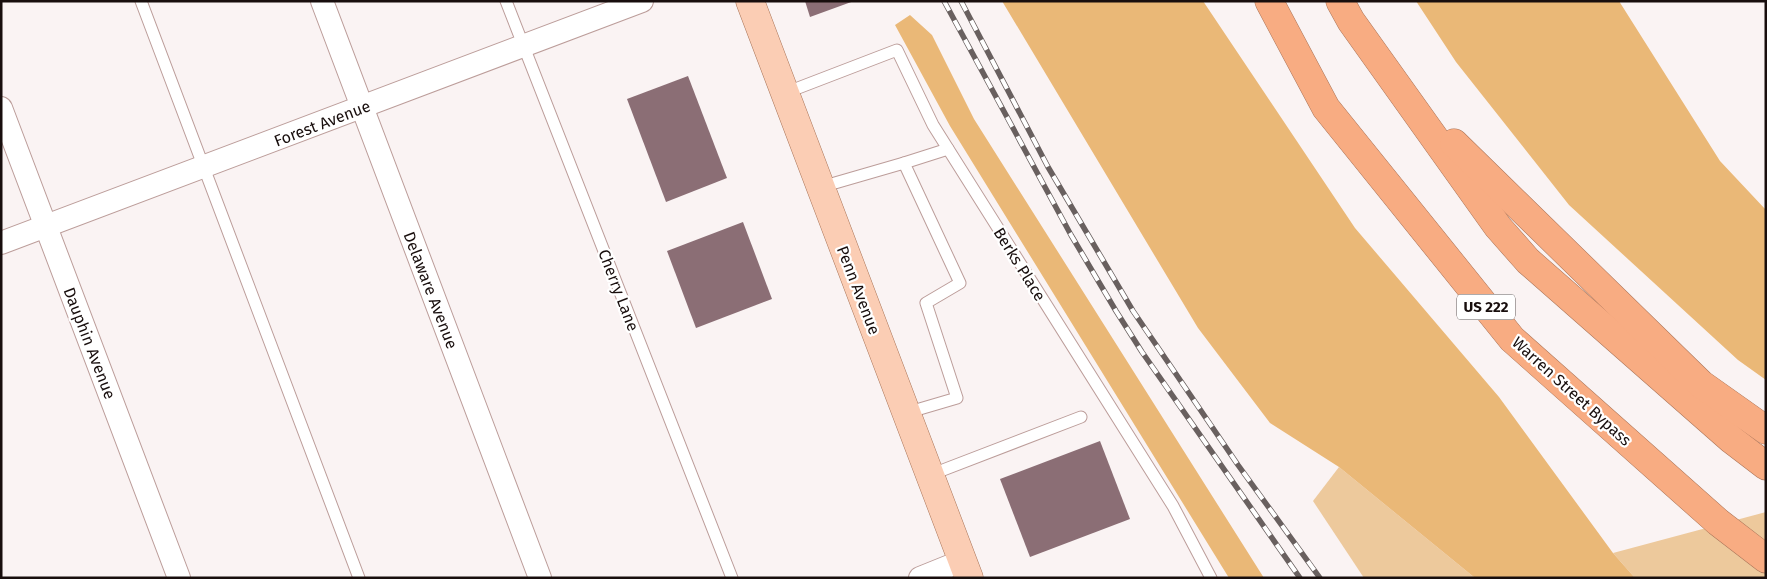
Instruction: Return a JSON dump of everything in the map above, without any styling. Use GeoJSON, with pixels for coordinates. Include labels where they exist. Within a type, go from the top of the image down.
{"type":"FeatureCollection","features":[{"type":"Feature","properties":{"kind":"highway","name":"Warren Street Bypass"},"geometry":{"type":"LineString","coordinates":[[1269,1],[1326,108],[1512,339],[1718,522],[1766,559]]}},
{"type":"Feature","properties":{"kind":"highway"},"geometry":{"type":"LineString","coordinates":[[1340,1],[1351,21],[1498,227],[1528,261],[1732,440],[1766,466]]}},
{"type":"Feature","properties":{"kind":"highway"},"geometry":{"type":"LineString","coordinates":[[1404,95],[1701,384],[1766,430]]}},
{"type":"Feature","properties":{"kind":"main road","name":"Penn Avenue"},"geometry":{"type":"LineString","coordinates":[[750,1],[965,569]]}},
{"type":"Feature","properties":{"kind":"street","name":"Delaware Avenue"},"geometry":{"type":"LineString","coordinates":[[322,1],[540,578]]}},
{"type":"Feature","properties":{"kind":"street","name":"Forest Avenue"},"geometry":{"type":"LineString","coordinates":[[1,243],[204,168],[642,1]]}},
{"type":"Feature","properties":{"kind":"street","name":"Dauphin Avenue"},"geometry":{"type":"LineString","coordinates":[[1,108],[179,578]]}},
{"type":"Feature","properties":{"kind":"street"},"geometry":{"type":"LineString","coordinates":[[920,578],[965,569]]}},
{"type":"Feature","properties":{"kind":"lane"},"geometry":{"type":"LineString","coordinates":[[141,1],[359,578]]}},
{"type":"Feature","properties":{"kind":"lane","name":"Cherry Lane"},"geometry":{"type":"LineString","coordinates":[[506,1],[732,578]]}},
{"type":"Feature","properties":{"kind":"lane","name":"Berks Place"},"geometry":{"type":"LineString","coordinates":[[785,93],[897,50],[933,125],[1173,506],[1211,578]]}},
{"type":"Feature","properties":{"kind":"lane"},"geometry":{"type":"LineString","coordinates":[[820,187],[948,149]]}},
{"type":"Feature","properties":{"kind":"lane"},"geometry":{"type":"LineString","coordinates":[[904,163],[960,283],[926,303],[957,398],[906,413]]}},
{"type":"Feature","properties":{"kind":"lane"},"geometry":{"type":"LineString","coordinates":[[930,475],[1081,417]]}},
{"type":"Feature","properties":{"kind":"shaded area"},"geometry":{"type":"Polygon","coordinates":[[[1002,1],[1203,1],[1355,228],[1499,397],[1613,553],[1635,578],[1475,578],[1339,467],[1270,423],[1198,328],[1002,1]]]}},
{"type":"Feature","properties":{"kind":"shaded area"},"geometry":{"type":"Polygon","coordinates":[[[1416,1],[1619,1],[1720,161],[1766,210],[1766,380],[1738,360],[1569,205],[1456,62],[1416,1]]]}},
{"type":"Feature","properties":{"kind":"shaded area"},"geometry":{"type":"Polygon","coordinates":[[[910,15],[932,35],[974,119],[1264,578],[1229,578],[950,126],[895,25],[910,15]]]}},
{"type":"Feature","properties":{"kind":"shaded area"},"geometry":{"type":"Polygon","coordinates":[[[1339,467],[1475,578],[1364,578],[1313,501],[1339,467]]]}},
{"type":"Feature","properties":{"kind":"shaded area"},"geometry":{"type":"Polygon","coordinates":[[[1766,512],[1766,578],[1635,578],[1613,553],[1766,512]]]}},
{"type":"Feature","properties":{"kind":"building"},"geometry":{"type":"Polygon","coordinates":[[[805,1],[854,1],[810,17],[805,1]]]}},
{"type":"Feature","properties":{"kind":"building"},"geometry":{"type":"Polygon","coordinates":[[[688,76],[727,178],[666,202],[627,99],[688,76]]]}},
{"type":"Feature","properties":{"kind":"building"},"geometry":{"type":"Polygon","coordinates":[[[743,222],[772,299],[696,328],[667,251],[743,222]]]}},
{"type":"Feature","properties":{"kind":"building"},"geometry":{"type":"Polygon","coordinates":[[[1100,441],[1130,519],[1030,557],[1000,479],[1100,441]]]}},
{"type":"Feature","properties":{"kind":"railway"},"geometry":{"type":"LineString","coordinates":[[944,1],[1071,235],[1116,311],[1142,352],[1300,578]]}},
{"type":"Feature","properties":{"kind":"railway"},"geometry":{"type":"LineString","coordinates":[[961,1],[1048,167],[1133,311],[1238,465],[1320,578]]}}]}
